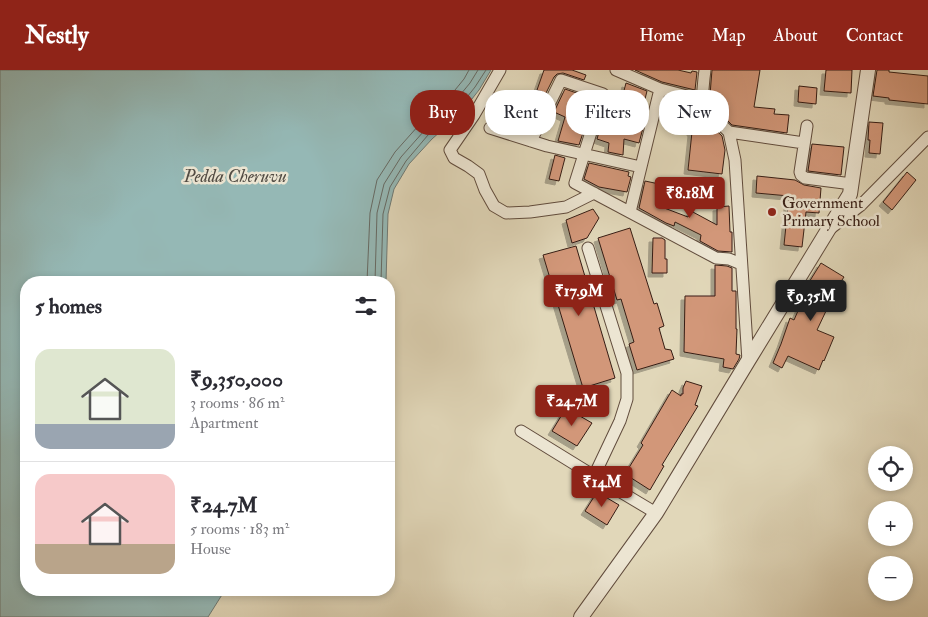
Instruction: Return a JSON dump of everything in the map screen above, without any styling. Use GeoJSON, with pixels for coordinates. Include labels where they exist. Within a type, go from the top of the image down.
{"type":"FeatureCollection","features":[{"type":"Feature","properties":{"kind":"street"},"geometry":{"type":"LineString","coordinates":[[500,70],[474,116],[450,150],[454,158],[479,174],[494,206],[506,213],[566,208],[594,193]]}},
{"type":"Feature","properties":{"kind":"street"},"geometry":{"type":"LineString","coordinates":[[616,70],[664,90]]}},
{"type":"Feature","properties":{"kind":"street"},"geometry":{"type":"LineString","coordinates":[[703,90],[705,70]]}},
{"type":"Feature","properties":{"kind":"street"},"geometry":{"type":"LineString","coordinates":[[581,617],[656,512],[850,194],[868,70]]}},
{"type":"Feature","properties":{"kind":"street"},"geometry":{"type":"LineString","coordinates":[[532,141],[561,80],[602,94],[575,182],[716,258],[729,259],[741,264]]}},
{"type":"Feature","properties":{"kind":"street"},"geometry":{"type":"LineString","coordinates":[[630,212],[660,89]]}},
{"type":"Feature","properties":{"kind":"street"},"geometry":{"type":"LineString","coordinates":[[807,126],[801,175],[805,178],[852,184]]}},
{"type":"Feature","properties":{"kind":"street"},"geometry":{"type":"LineString","coordinates":[[748,360],[735,160],[729,132],[804,143]]}},
{"type":"Feature","properties":{"kind":"street"},"geometry":{"type":"LineString","coordinates":[[513,135],[547,146],[641,167]]}},
{"type":"Feature","properties":{"kind":"street"},"geometry":{"type":"LineString","coordinates":[[829,230],[861,205],[928,137]]}},
{"type":"Feature","properties":{"kind":"street"},"geometry":{"type":"LineString","coordinates":[[588,248],[627,373],[626,399],[620,421],[594,476]]}},
{"type":"Feature","properties":{"kind":"street"},"geometry":{"type":"LineString","coordinates":[[521,431],[656,512]]}},
{"type":"Feature","properties":{"kind":"water","name":"Pedda Cheruvu"},"geometry":{"type":"Polygon","coordinates":[[[0,70],[491,70],[475,95],[475,90],[410,90],[410,135],[436,135],[409,164],[394,189],[388,214],[386,276],[20,276],[20,596],[221,596],[208,617],[0,617],[0,70]]]}},
{"type":"Feature","properties":{"kind":"building"},"geometry":{"type":"Polygon","coordinates":[[[544,70],[572,70],[586,75],[584,80],[563,73],[557,74],[548,90],[537,90],[544,70]]]}},
{"type":"Feature","properties":{"kind":"building"},"geometry":{"type":"Polygon","coordinates":[[[635,70],[697,72],[695,90],[662,82],[635,70]]]}},
{"type":"Feature","properties":{"kind":"building"},"geometry":{"type":"Polygon","coordinates":[[[712,70],[760,70],[754,107],[775,109],[774,114],[789,115],[787,133],[732,125],[729,122],[729,90],[710,90],[712,70]]]}},
{"type":"Feature","properties":{"kind":"building"},"geometry":{"type":"Polygon","coordinates":[[[826,70],[852,70],[851,93],[824,91],[826,70]]]}},
{"type":"Feature","properties":{"kind":"building"},"geometry":{"type":"Polygon","coordinates":[[[877,70],[928,76],[928,104],[889,100],[889,98],[873,96],[877,70]]]}},
{"type":"Feature","properties":{"kind":"building"},"geometry":{"type":"Polygon","coordinates":[[[626,83],[644,90],[624,90],[626,83]]]}},
{"type":"Feature","properties":{"kind":"building"},"geometry":{"type":"Polygon","coordinates":[[[799,86],[817,88],[816,104],[798,102],[799,86]]]}},
{"type":"Feature","properties":{"kind":"building"},"geometry":{"type":"Polygon","coordinates":[[[565,89],[568,90],[566,90],[566,135],[582,135],[579,145],[558,141],[565,117],[556,113],[556,108],[565,89]]]}},
{"type":"Feature","properties":{"kind":"building"},"geometry":{"type":"Polygon","coordinates":[[[869,122],[883,123],[880,154],[869,153],[869,122]]]}},
{"type":"Feature","properties":{"kind":"building"},"geometry":{"type":"Polygon","coordinates":[[[598,135],[641,135],[639,143],[624,139],[623,155],[608,152],[609,143],[597,139],[598,135]]]}},
{"type":"Feature","properties":{"kind":"building"},"geometry":{"type":"Polygon","coordinates":[[[692,135],[722,136],[725,150],[722,174],[688,170],[692,135]]]}},
{"type":"Feature","properties":{"kind":"building"},"geometry":{"type":"Polygon","coordinates":[[[812,144],[844,147],[841,175],[808,171],[812,144]]]}},
{"type":"Feature","properties":{"kind":"building"},"geometry":{"type":"Polygon","coordinates":[[[555,155],[565,158],[559,181],[549,179],[555,155]]]}},
{"type":"Feature","properties":{"kind":"building"},"geometry":{"type":"Polygon","coordinates":[[[589,163],[629,172],[628,176],[631,177],[627,192],[599,187],[584,179],[589,163]]]}},
{"type":"Feature","properties":{"kind":"building"},"geometry":{"type":"Polygon","coordinates":[[[907,172],[916,180],[892,210],[883,202],[907,172]]]}},
{"type":"Feature","properties":{"kind":"building"},"geometry":{"type":"Polygon","coordinates":[[[757,176],[795,180],[804,185],[821,188],[819,213],[806,212],[802,247],[784,245],[789,196],[756,193],[757,176]]]}},
{"type":"Feature","properties":{"kind":"building"},"geometry":{"type":"Polygon","coordinates":[[[645,181],[664,185],[659,206],[688,217],[691,211],[717,225],[717,207],[729,206],[732,252],[718,251],[700,241],[701,235],[675,222],[674,226],[666,223],[639,208],[645,181]]]}},
{"type":"Feature","properties":{"kind":"building"},"geometry":{"type":"Polygon","coordinates":[[[593,209],[599,218],[587,238],[572,243],[566,220],[593,209]]]}},
{"type":"Feature","properties":{"kind":"building"},"geometry":{"type":"Polygon","coordinates":[[[630,228],[654,304],[657,303],[664,326],[659,328],[665,349],[671,350],[674,359],[637,370],[629,344],[634,342],[621,299],[617,300],[598,238],[630,228]]]}},
{"type":"Feature","properties":{"kind":"building"},"geometry":{"type":"Polygon","coordinates":[[[653,238],[665,240],[667,273],[652,273],[653,238]]]}},
{"type":"Feature","properties":{"kind":"building"},"geometry":{"type":"Polygon","coordinates":[[[576,246],[615,378],[583,388],[543,255],[576,246]]]}},
{"type":"Feature","properties":{"kind":"building"},"geometry":{"type":"Polygon","coordinates":[[[821,263],[844,277],[836,289],[838,290],[817,330],[834,337],[819,370],[788,356],[782,368],[773,363],[790,318],[794,320],[808,288],[806,287],[821,263]]]}},
{"type":"Feature","properties":{"kind":"building"},"geometry":{"type":"Polygon","coordinates":[[[715,265],[732,268],[732,291],[736,291],[736,354],[740,355],[733,369],[723,367],[724,359],[684,352],[685,296],[715,296],[715,265]]]}},
{"type":"Feature","properties":{"kind":"building"},"geometry":{"type":"Polygon","coordinates":[[[686,381],[702,386],[695,405],[698,406],[662,465],[664,466],[650,490],[625,474],[643,445],[641,443],[672,390],[681,396],[686,381]]]}},
{"type":"Feature","properties":{"kind":"building"},"geometry":{"type":"Polygon","coordinates":[[[566,408],[592,423],[577,446],[552,431],[566,408]]]}},
{"type":"Feature","properties":{"kind":"building"},"geometry":{"type":"Polygon","coordinates":[[[597,492],[619,505],[607,525],[585,511],[597,492]]]}},
{"type":"Feature","properties":{"kind":"place","name":"Government Primary School"},"geometry":{"type":"Point","coordinates":[772,212]}}]}
